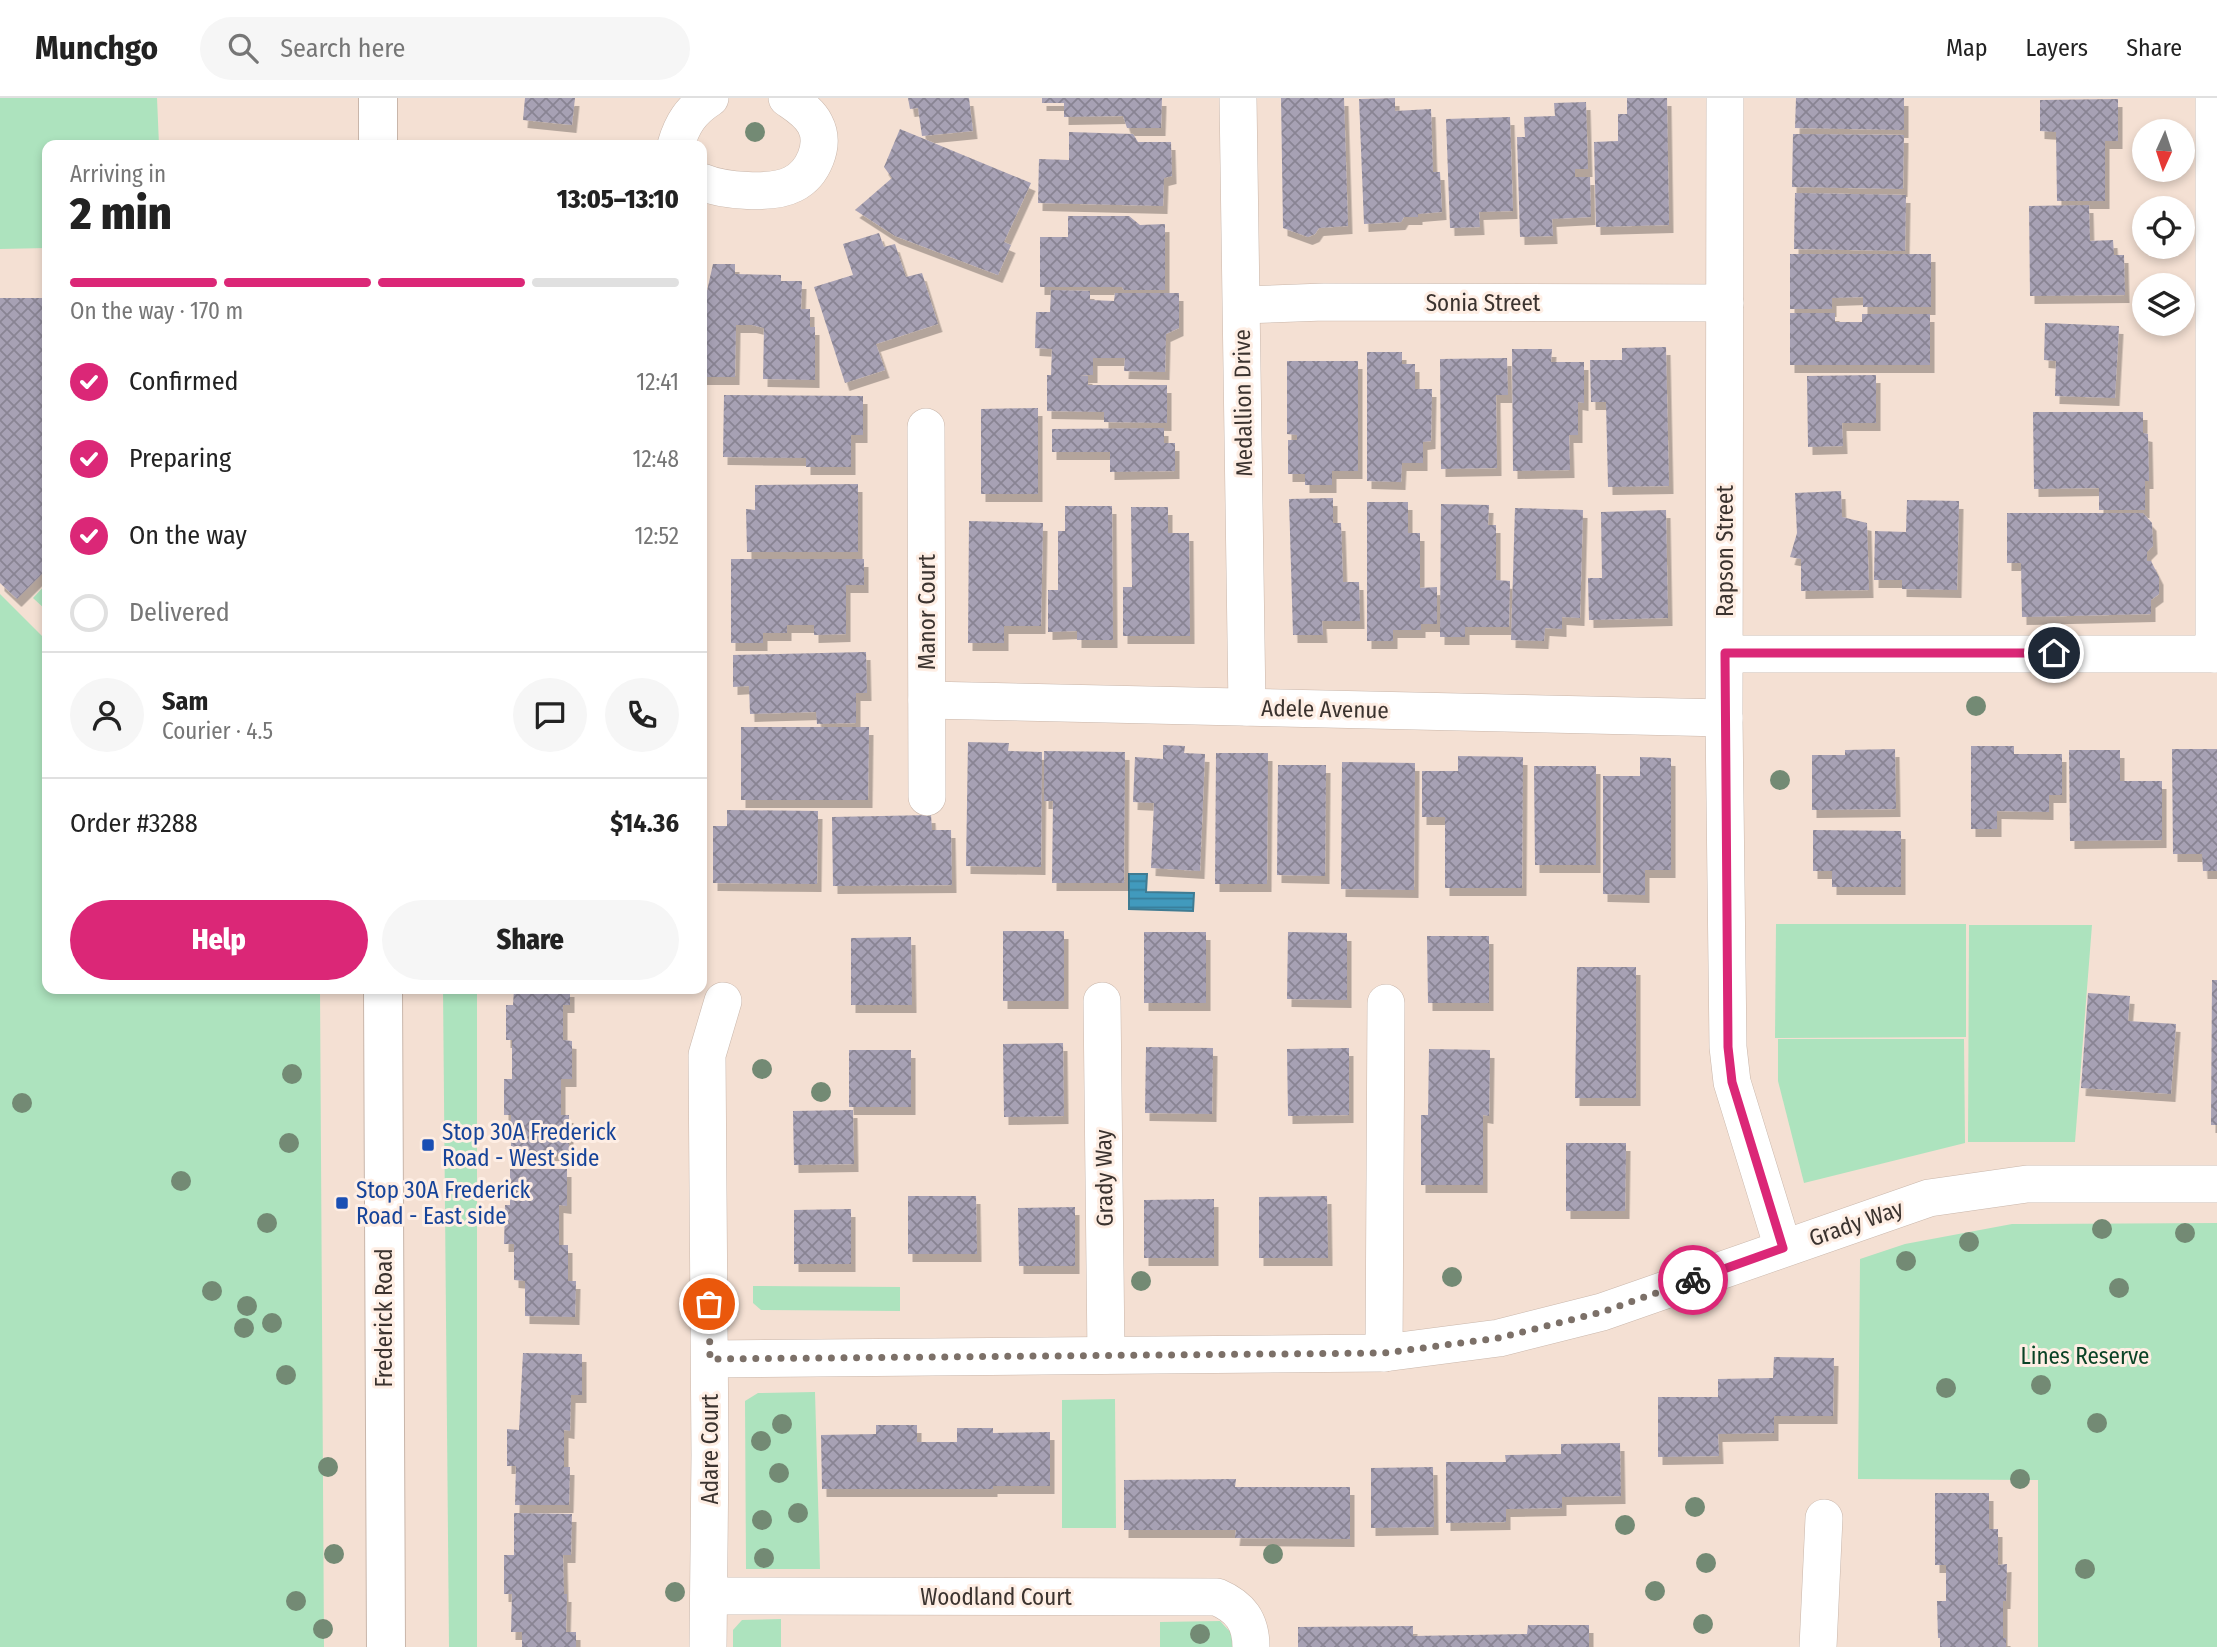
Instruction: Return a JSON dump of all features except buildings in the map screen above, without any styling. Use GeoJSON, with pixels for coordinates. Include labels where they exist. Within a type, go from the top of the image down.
{"type":"FeatureCollection","features":[{"type":"Feature","properties":{"kind":"main road"},"geometry":{"type":"LineString","coordinates":[[378,98],[379,140]]}},
{"type":"Feature","properties":{"kind":"main road","name":"Frederick Road"},"geometry":{"type":"LineString","coordinates":[[383,994],[386,1647]]}},
{"type":"Feature","properties":{"kind":"street"},"geometry":{"type":"LineString","coordinates":[[677,140],[681,128],[695,107],[710,98]]}},
{"type":"Feature","properties":{"kind":"street"},"geometry":{"type":"LineString","coordinates":[[707,185],[721,189],[778,189],[794,184],[812,168],[820,143],[815,124],[802,108],[787,98]]}},
{"type":"Feature","properties":{"kind":"street","name":"Medallion Drive"},"geometry":{"type":"LineString","coordinates":[[1238,98],[1247,707]]}},
{"type":"Feature","properties":{"kind":"street","name":"Rapson Street"},"geometry":{"type":"LineString","coordinates":[[1725,98],[1724,718],[1728,1047],[1732,1082],[1783,1248]]}},
{"type":"Feature","properties":{"kind":"street"},"geometry":{"type":"LineString","coordinates":[[1725,653],[2216,654],[2214,98]]}},
{"type":"Feature","properties":{"kind":"street","name":"Sonia Street"},"geometry":{"type":"LineString","coordinates":[[1242,305],[1725,303]]}},
{"type":"Feature","properties":{"kind":"street","name":"Manor Court"},"geometry":{"type":"LineString","coordinates":[[926,427],[927,797]]}},
{"type":"Feature","properties":{"kind":"street","name":"Adele Avenue"},"geometry":{"type":"LineString","coordinates":[[927,700],[1724,718]]}},
{"type":"Feature","properties":{"kind":"street","name":"Adare Court"},"geometry":{"type":"LineString","coordinates":[[708,1647],[710,1359],[707,1055],[723,1001]]}},
{"type":"Feature","properties":{"kind":"street","name":"Grady Way"},"geometry":{"type":"LineString","coordinates":[[1102,1001],[1106,1355]]}},
{"type":"Feature","properties":{"kind":"street"},"geometry":{"type":"LineString","coordinates":[[1384,1353],[1387,1003]]}},
{"type":"Feature","properties":{"kind":"street","name":"Grady Way"},"geometry":{"type":"LineString","coordinates":[[710,1359],[1384,1353],[1499,1338],[1602,1312],[1929,1198],[2027,1184],[2217,1184]]}},
{"type":"Feature","properties":{"kind":"street"},"geometry":{"type":"LineString","coordinates":[[1818,1647],[1824,1518]]}},
{"type":"Feature","properties":{"kind":"street","name":"Woodland Court"},"geometry":{"type":"LineString","coordinates":[[709,1596],[1217,1597],[1240,1610],[1247,1622],[1251,1647]]}},
{"type":"Feature","properties":{"kind":"green space"},"geometry":{"type":"Polygon","coordinates":[[[0,98],[157,98],[159,140],[42,140],[42,248],[0,249],[0,98]]]}},
{"type":"Feature","properties":{"kind":"green space"},"geometry":{"type":"Polygon","coordinates":[[[42,588],[42,606],[33,598],[42,588]]]}},
{"type":"Feature","properties":{"kind":"green space"},"geometry":{"type":"Polygon","coordinates":[[[0,594],[42,636],[42,994],[320,994],[324,1647],[0,1647],[0,594]]]}},
{"type":"Feature","properties":{"kind":"green space"},"geometry":{"type":"Polygon","coordinates":[[[1776,924],[1966,924],[1966,1037],[1775,1038],[1776,924]]]}},
{"type":"Feature","properties":{"kind":"green space"},"geometry":{"type":"Polygon","coordinates":[[[1969,925],[2092,925],[2075,1142],[1968,1142],[1969,925]]]}},
{"type":"Feature","properties":{"kind":"green space"},"geometry":{"type":"Polygon","coordinates":[[[443,994],[477,994],[477,1647],[449,1647],[443,994]]]}},
{"type":"Feature","properties":{"kind":"green space"},"geometry":{"type":"Polygon","coordinates":[[[1778,1039],[1964,1039],[1965,1143],[1804,1183],[1778,1081],[1778,1039]]]}},
{"type":"Feature","properties":{"kind":"green space","name":"Lines Reserve"},"geometry":{"type":"Polygon","coordinates":[[[2217,1223],[2217,1647],[2038,1647],[2038,1480],[1858,1479],[1860,1259],[1905,1244],[2012,1224],[2217,1223]]]}},
{"type":"Feature","properties":{"kind":"green space"},"geometry":{"type":"Polygon","coordinates":[[[753,1286],[900,1287],[900,1311],[761,1310],[753,1303],[753,1286]]]}},
{"type":"Feature","properties":{"kind":"green space"},"geometry":{"type":"Polygon","coordinates":[[[815,1392],[820,1569],[746,1569],[745,1401],[758,1393],[815,1392]]]}},
{"type":"Feature","properties":{"kind":"green space"},"geometry":{"type":"Polygon","coordinates":[[[1115,1399],[1116,1528],[1062,1528],[1062,1400],[1115,1399]]]}},
{"type":"Feature","properties":{"kind":"green space"},"geometry":{"type":"Polygon","coordinates":[[[781,1619],[781,1647],[733,1647],[733,1630],[742,1620],[781,1619]]]}},
{"type":"Feature","properties":{"kind":"green space"},"geometry":{"type":"Polygon","coordinates":[[[1220,1621],[1233,1635],[1233,1647],[1160,1647],[1160,1622],[1220,1621]]]}},
{"type":"Feature","properties":{"kind":"water"},"geometry":{"type":"Polygon","coordinates":[[[1129,874],[1147,874],[1146,892],[1194,893],[1193,911],[1129,909],[1129,874]]]}},
{"type":"Feature","properties":{"kind":"way so far"},"geometry":{"type":"LineString","coordinates":[[709,1304],[710,1359],[1384,1353],[1499,1338],[1602,1312],[1693,1280]]}},
{"type":"Feature","properties":{"kind":"place","name":"Stop 30A Frederick Road - West side"},"geometry":{"type":"Point","coordinates":[428,1145]}},
{"type":"Feature","properties":{"kind":"place","name":"Stop 30A Frederick Road - East side"},"geometry":{"type":"Point","coordinates":[342,1203]}},
{"type":"Feature","properties":{"kind":"route"},"geometry":{"type":"LineString","coordinates":[[1693,1280],[1783,1248],[1732,1082],[1728,1047],[1725,653],[2054,653]]}}]}
